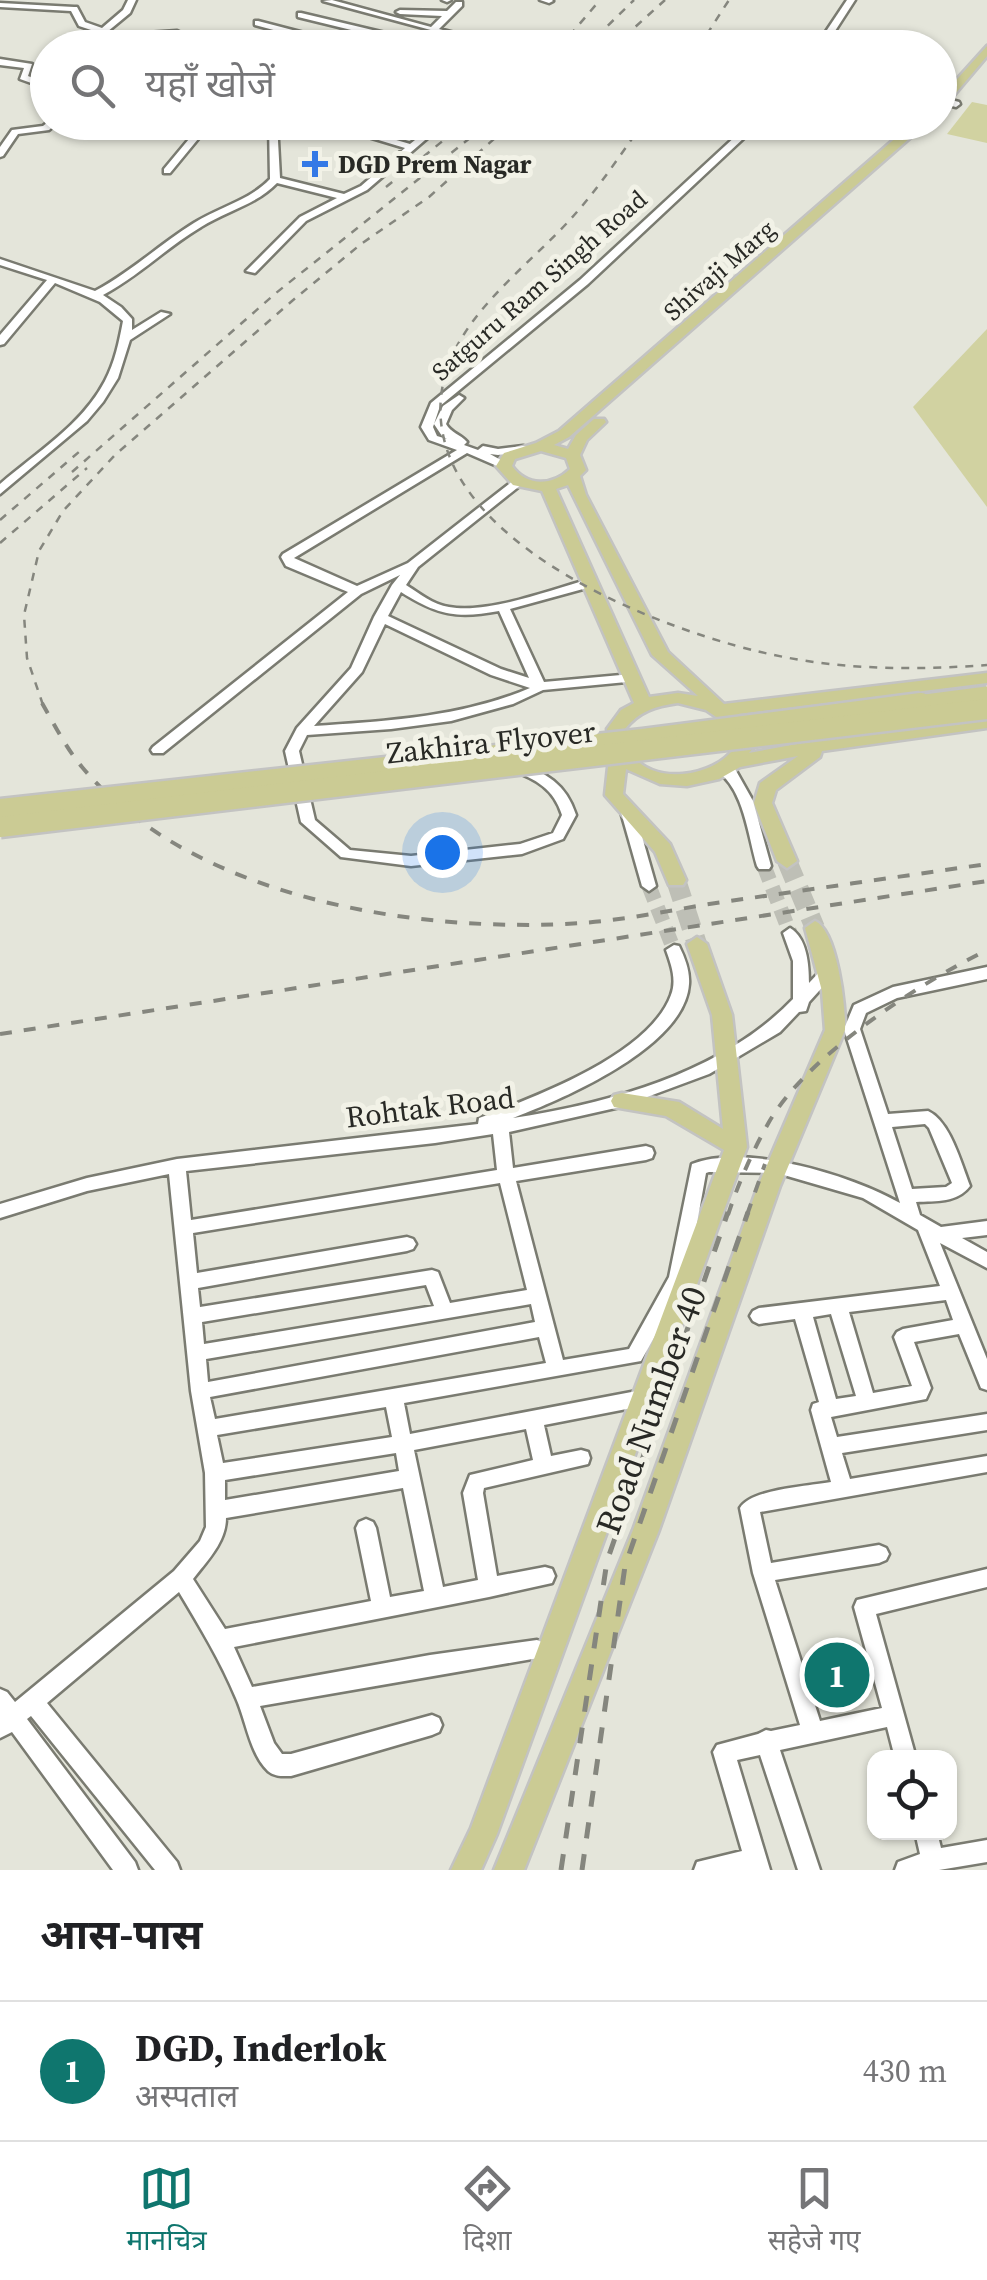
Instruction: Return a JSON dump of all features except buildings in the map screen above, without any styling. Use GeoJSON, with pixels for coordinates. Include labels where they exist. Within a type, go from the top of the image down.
{"type":"FeatureCollection","features":[{"type":"Feature","properties":{"kind":"main road","name":"Shivaji Marg"},"geometry":{"type":"LineString","coordinates":[[957,88],[987,49]]}},
{"type":"Feature","properties":{"kind":"main road","name":"Shivaji Marg"},"geometry":{"type":"LineString","coordinates":[[957,93],[987,68]]}},
{"type":"Feature","properties":{"kind":"main road","name":"Shivaji Marg"},"geometry":{"type":"LineString","coordinates":[[541,446],[564,434],[901,140]]}},
{"type":"Feature","properties":{"kind":"main road","name":"Shivaji Marg"},"geometry":{"type":"LineString","coordinates":[[572,455],[580,438],[917,140]]}},
{"type":"Feature","properties":{"kind":"main road"},"geometry":{"type":"LineString","coordinates":[[573,477],[547,486],[518,482],[504,466],[509,456],[523,448],[541,446],[572,455],[578,462],[573,477],[578,495],[661,655],[736,722],[743,735],[743,749],[730,767]]}},
{"type":"Feature","properties":{"kind":"main road"},"geometry":{"type":"LineString","coordinates":[[547,486],[643,704]]}},
{"type":"Feature","properties":{"kind":"main road"},"geometry":{"type":"LineString","coordinates":[[676,880],[662,849],[614,795],[616,729],[631,710],[678,698],[718,708],[987,678]]}},
{"type":"Feature","properties":{"kind":"main road","name":"Zakhira Flyover"},"geometry":{"type":"LineString","coordinates":[[0,810],[644,738],[987,694]]}},
{"type":"Feature","properties":{"kind":"main road","name":"Zakhira Flyover"},"geometry":{"type":"LineString","coordinates":[[0,827],[987,709]]}},
{"type":"Feature","properties":{"kind":"main road"},"geometry":{"type":"LineString","coordinates":[[618,750],[628,763],[664,779],[685,781],[834,743],[987,722]]}},
{"type":"Feature","properties":{"kind":"main road"},"geometry":{"type":"LineString","coordinates":[[787,861],[763,803],[767,787],[802,758],[834,743]]}},
{"type":"Feature","properties":{"kind":"main road"},"geometry":{"type":"LineString","coordinates":[[746,801],[766,811]]}},
{"type":"Feature","properties":{"kind":"main road","name":"Road Number 40"},"geometry":{"type":"LineString","coordinates":[[509,1870],[646,1530],[777,1166],[835,1030],[836,1008],[816,928]]}},
{"type":"Feature","properties":{"kind":"main road","name":"Road Number 40"},"geometry":{"type":"LineString","coordinates":[[466,1870],[484,1834],[733,1155],[722,1015],[697,944]]}},
{"type":"Feature","properties":{"kind":"main road"},"geometry":{"type":"LineString","coordinates":[[622,1101],[670,1108],[733,1155]]}},
{"type":"Feature","properties":{"kind":"main road"},"geometry":{"type":"LineString","coordinates":[[519,1838],[522,1870]]}},
{"type":"Feature","properties":{"kind":"street"},"geometry":{"type":"LineString","coordinates":[[103,30],[126,11],[132,0]]}},
{"type":"Feature","properties":{"kind":"street"},"geometry":{"type":"LineString","coordinates":[[328,1],[433,30],[459,4],[447,0]]}},
{"type":"Feature","properties":{"kind":"street"},"geometry":{"type":"LineString","coordinates":[[831,30],[851,0]]}},
{"type":"Feature","properties":{"kind":"street"},"geometry":{"type":"LineString","coordinates":[[841,30],[860,0]]}},
{"type":"Feature","properties":{"kind":"street"},"geometry":{"type":"LineString","coordinates":[[0,5],[50,3],[74,9],[82,24],[96,30]]}},
{"type":"Feature","properties":{"kind":"street"},"geometry":{"type":"LineString","coordinates":[[334,22],[354,8]]}},
{"type":"Feature","properties":{"kind":"street"},"geometry":{"type":"LineString","coordinates":[[398,12],[449,14]]}},
{"type":"Feature","properties":{"kind":"street"},"geometry":{"type":"LineString","coordinates":[[334,30],[297,18],[367,30]]}},
{"type":"Feature","properties":{"kind":"street"},"geometry":{"type":"LineString","coordinates":[[258,24],[281,30]]}},
{"type":"Feature","properties":{"kind":"street"},"geometry":{"type":"LineString","coordinates":[[0,62],[29,66],[23,77],[30,80]]}},
{"type":"Feature","properties":{"kind":"street"},"geometry":{"type":"LineString","coordinates":[[0,154],[15,132],[30,130]]}},
{"type":"Feature","properties":{"kind":"street"},"geometry":{"type":"LineString","coordinates":[[167,171],[192,140]]}},
{"type":"Feature","properties":{"kind":"street"},"geometry":{"type":"LineString","coordinates":[[96,295],[113,289],[158,250],[202,222],[262,192],[274,180],[273,140]]}},
{"type":"Feature","properties":{"kind":"street"},"geometry":{"type":"LineString","coordinates":[[389,140],[410,147]]}},
{"type":"Feature","properties":{"kind":"street"},"geometry":{"type":"LineString","coordinates":[[250,271],[304,219],[364,188],[420,140]]}},
{"type":"Feature","properties":{"kind":"street","name":"Satguru Ram Singh Road"},"geometry":{"type":"LineString","coordinates":[[504,466],[434,438],[427,427],[436,404],[584,282],[738,140]]}},
{"type":"Feature","properties":{"kind":"street","name":"Satguru Ram Singh Road"},"geometry":{"type":"LineString","coordinates":[[523,448],[498,452],[465,444],[446,434],[440,424],[447,408],[594,285],[749,140]]}},
{"type":"Feature","properties":{"kind":"street"},"geometry":{"type":"LineString","coordinates":[[274,180],[342,196]]}},
{"type":"Feature","properties":{"kind":"street"},"geometry":{"type":"LineString","coordinates":[[0,262],[96,295],[117,305],[128,321],[115,377],[89,417],[0,490]]}},
{"type":"Feature","properties":{"kind":"street"},"geometry":{"type":"LineString","coordinates":[[0,330],[47,279]]}},
{"type":"Feature","properties":{"kind":"street"},"geometry":{"type":"LineString","coordinates":[[0,342],[47,279]]}},
{"type":"Feature","properties":{"kind":"street"},"geometry":{"type":"LineString","coordinates":[[126,338],[165,314]]}},
{"type":"Feature","properties":{"kind":"street"},"geometry":{"type":"LineString","coordinates":[[357,591],[290,563],[287,557],[463,451]]}},
{"type":"Feature","properties":{"kind":"street"},"geometry":{"type":"LineString","coordinates":[[158,750],[357,591],[414,564],[518,482]]}},
{"type":"Feature","properties":{"kind":"street"},"geometry":{"type":"LineString","coordinates":[[414,564],[398,585],[347,683],[302,732],[292,750],[308,822],[346,854],[411,860],[522,849],[558,836],[568,815],[553,784],[516,767]]}},
{"type":"Feature","properties":{"kind":"street"},"geometry":{"type":"LineString","coordinates":[[398,585],[448,611],[502,605],[590,583]]}},
{"type":"Feature","properties":{"kind":"street"},"geometry":{"type":"LineString","coordinates":[[502,605],[539,686]]}},
{"type":"Feature","properties":{"kind":"street"},"geometry":{"type":"LineString","coordinates":[[380,617],[496,672],[539,686],[632,678]]}},
{"type":"Feature","properties":{"kind":"street"},"geometry":{"type":"LineString","coordinates":[[302,732],[442,718],[495,706],[539,686]]}},
{"type":"Feature","properties":{"kind":"street"},"geometry":{"type":"LineString","coordinates":[[730,767],[746,801],[764,866]]}},
{"type":"Feature","properties":{"kind":"street"},"geometry":{"type":"LineString","coordinates":[[628,812],[649,886]]}},
{"type":"Feature","properties":{"kind":"street"},"geometry":{"type":"LineString","coordinates":[[790,933],[802,971],[801,1009]]}},
{"type":"Feature","properties":{"kind":"street"},"geometry":{"type":"LineString","coordinates":[[452,1133],[550,1096],[646,1039],[669,1015],[680,994],[682,975],[674,950]]}},
{"type":"Feature","properties":{"kind":"street","name":"Rohtak Road"},"geometry":{"type":"LineString","coordinates":[[0,1211],[69,1189],[178,1166],[500,1127],[570,1116],[622,1101],[728,1057],[801,1009],[829,971]]}},
{"type":"Feature","properties":{"kind":"street"},"geometry":{"type":"LineString","coordinates":[[987,972],[893,993],[859,1009],[852,1029],[906,1196],[925,1225],[987,1382]]}},
{"type":"Feature","properties":{"kind":"street"},"geometry":{"type":"LineString","coordinates":[[883,1121],[928,1118],[936,1124],[962,1186],[949,1194],[906,1196]]}},
{"type":"Feature","properties":{"kind":"street"},"geometry":{"type":"LineString","coordinates":[[500,1127],[506,1175],[556,1368]]}},
{"type":"Feature","properties":{"kind":"street"},"geometry":{"type":"LineString","coordinates":[[184,1228],[646,1153]]}},
{"type":"Feature","properties":{"kind":"street"},"geometry":{"type":"LineString","coordinates":[[206,1429],[394,1400],[634,1356],[678,1278],[698,1169],[733,1155],[868,1194],[987,1261]]}},
{"type":"Feature","properties":{"kind":"street"},"geometry":{"type":"LineString","coordinates":[[12,1711],[181,1578],[207,1546],[216,1527],[215,1473],[200,1391],[178,1166]]}},
{"type":"Feature","properties":{"kind":"street"},"geometry":{"type":"LineString","coordinates":[[925,1225],[987,1228]]}},
{"type":"Feature","properties":{"kind":"street"},"geometry":{"type":"LineString","coordinates":[[189,1282],[408,1244]]}},
{"type":"Feature","properties":{"kind":"street"},"geometry":{"type":"LineString","coordinates":[[194,1316],[432,1277],[444,1310]]}},
{"type":"Feature","properties":{"kind":"street"},"geometry":{"type":"LineString","coordinates":[[759,1316],[953,1292]]}},
{"type":"Feature","properties":{"kind":"street"},"geometry":{"type":"LineString","coordinates":[[197,1352],[536,1296]]}},
{"type":"Feature","properties":{"kind":"street"},"geometry":{"type":"LineString","coordinates":[[838,1307],[868,1402]]}},
{"type":"Feature","properties":{"kind":"street"},"geometry":{"type":"LineString","coordinates":[[802,1311],[830,1409]]}},
{"type":"Feature","properties":{"kind":"street"},"geometry":{"type":"LineString","coordinates":[[843,1489],[820,1410],[919,1394],[922,1388],[902,1341],[906,1334],[966,1325]]}},
{"type":"Feature","properties":{"kind":"street"},"geometry":{"type":"LineString","coordinates":[[200,1391],[546,1328]]}},
{"type":"Feature","properties":{"kind":"street"},"geometry":{"type":"LineString","coordinates":[[215,1473],[403,1444],[642,1398]]}},
{"type":"Feature","properties":{"kind":"street"},"geometry":{"type":"LineString","coordinates":[[394,1400],[434,1598]]}},
{"type":"Feature","properties":{"kind":"street"},"geometry":{"type":"LineString","coordinates":[[534,1420],[544,1465]]}},
{"type":"Feature","properties":{"kind":"street"},"geometry":{"type":"LineString","coordinates":[[830,1447],[987,1422]]}},
{"type":"Feature","properties":{"kind":"street"},"geometry":{"type":"LineString","coordinates":[[489,1588],[474,1486],[482,1478],[582,1458]]}},
{"type":"Feature","properties":{"kind":"street"},"geometry":{"type":"LineString","coordinates":[[813,1732],[763,1573],[750,1508],[987,1464]]}},
{"type":"Feature","properties":{"kind":"street"},"geometry":{"type":"LineString","coordinates":[[218,1510],[409,1478]]}},
{"type":"Feature","properties":{"kind":"street"},"geometry":{"type":"LineString","coordinates":[[366,1528],[382,1608]]}},
{"type":"Feature","properties":{"kind":"street"},"geometry":{"type":"LineString","coordinates":[[763,1573],[879,1554]]}},
{"type":"Feature","properties":{"kind":"street"},"geometry":{"type":"LineString","coordinates":[[220,1640],[546,1576]]}},
{"type":"Feature","properties":{"kind":"street"},"geometry":{"type":"LineString","coordinates":[[181,1578],[220,1640],[266,1750],[277,1765],[291,1765],[432,1725]]}},
{"type":"Feature","properties":{"kind":"street"},"geometry":{"type":"LineString","coordinates":[[904,1750],[864,1607],[987,1578]]}},
{"type":"Feature","properties":{"kind":"street"},"geometry":{"type":"LineString","coordinates":[[247,1698],[537,1650]]}},
{"type":"Feature","properties":{"kind":"street"},"geometry":{"type":"LineString","coordinates":[[12,1711],[127,1870]]}},
{"type":"Feature","properties":{"kind":"street"},"geometry":{"type":"LineString","coordinates":[[12,1711],[169,1870]]}},
{"type":"Feature","properties":{"kind":"street"},"geometry":{"type":"LineString","coordinates":[[705,1870],[757,1864],[723,1756],[728,1750],[895,1715]]}},
{"type":"Feature","properties":{"kind":"street"},"geometry":{"type":"LineString","coordinates":[[766,1740],[809,1870]]}},
{"type":"Feature","properties":{"kind":"street"},"geometry":{"type":"LineString","coordinates":[[928,1840],[933,1860]]}},
{"type":"Feature","properties":{"kind":"street"},"geometry":{"type":"LineString","coordinates":[[906,1870],[933,1860],[987,1851]]}},
{"type":"Feature","properties":{"kind":"green space"},"geometry":{"type":"Polygon","coordinates":[[[972,102],[987,105],[987,143],[957,136],[957,121],[972,102]]]}},
{"type":"Feature","properties":{"kind":"green space"},"geometry":{"type":"Polygon","coordinates":[[[987,329],[987,507],[913,407],[987,329]]]}},
{"type":"Feature","properties":{"kind":"tunnel"},"geometry":{"type":"LineString","coordinates":[[787,861],[815,928]]}},
{"type":"Feature","properties":{"kind":"tunnel"},"geometry":{"type":"LineString","coordinates":[[764,866],[790,933]]}},
{"type":"Feature","properties":{"kind":"tunnel"},"geometry":{"type":"LineString","coordinates":[[676,880],[697,944]]}},
{"type":"Feature","properties":{"kind":"tunnel"},"geometry":{"type":"LineString","coordinates":[[649,886],[674,950]]}},
{"type":"Feature","properties":{"kind":"railway"},"geometry":{"type":"LineString","coordinates":[[574,30],[600,0]]}},
{"type":"Feature","properties":{"kind":"railway"},"geometry":{"type":"LineString","coordinates":[[603,30],[634,0]]}},
{"type":"Feature","properties":{"kind":"railway"},"geometry":{"type":"LineString","coordinates":[[632,30],[665,0]]}},
{"type":"Feature","properties":{"kind":"railway"},"geometry":{"type":"LineString","coordinates":[[710,30],[729,0]]}},
{"type":"Feature","properties":{"kind":"railway"},"geometry":{"type":"LineString","coordinates":[[386,187],[444,140]]}},
{"type":"Feature","properties":{"kind":"railway"},"geometry":{"type":"LineString","coordinates":[[72,472],[276,293],[467,140]]}},
{"type":"Feature","properties":{"kind":"railway"},"geometry":{"type":"LineString","coordinates":[[43,704],[27,658],[24,615],[39,551],[63,511],[115,455],[292,301],[361,244],[429,197],[493,140]]}},
{"type":"Feature","properties":{"kind":"railway"},"geometry":{"type":"LineString","coordinates":[[631,140],[576,213],[498,291],[451,359],[443,384],[444,439],[467,489],[506,532],[558,570],[617,602],[677,627],[784,657],[834,664],[911,668],[987,665]]}},
{"type":"Feature","properties":{"kind":"railway"},"geometry":{"type":"LineString","coordinates":[[0,520],[80,451]]}},
{"type":"Feature","properties":{"kind":"railway"},"geometry":{"type":"LineString","coordinates":[[0,543],[87,468]]}},
{"type":"Feature","properties":{"kind":"railway"},"geometry":{"type":"LineString","coordinates":[[43,704],[82,767],[128,812],[183,849],[245,877],[312,899],[380,913],[450,922],[581,923],[987,864]]}},
{"type":"Feature","properties":{"kind":"railway"},"geometry":{"type":"LineString","coordinates":[[0,1034],[987,881]]}},
{"type":"Feature","properties":{"kind":"railway"},"geometry":{"type":"LineString","coordinates":[[728,1215],[769,1122],[810,1072],[898,1002],[987,950]]}},
{"type":"Feature","properties":{"kind":"railway"},"geometry":{"type":"LineString","coordinates":[[747,1215],[765,1164]]}},
{"type":"Feature","properties":{"kind":"railway"},"geometry":{"type":"LineString","coordinates":[[561,1870],[607,1561],[728,1212]]}},
{"type":"Feature","properties":{"kind":"railway"},"geometry":{"type":"LineString","coordinates":[[582,1870],[625,1566],[748,1212]]}},
{"type":"Feature","properties":{"kind":"place","name":"DGD Prem Nagar"},"geometry":{"type":"Point","coordinates":[315,164]}},
{"type":"Feature","properties":{"kind":"place","name":"DGD, Inderlok"},"geometry":{"type":"Point","coordinates":[837,1675]}}]}
